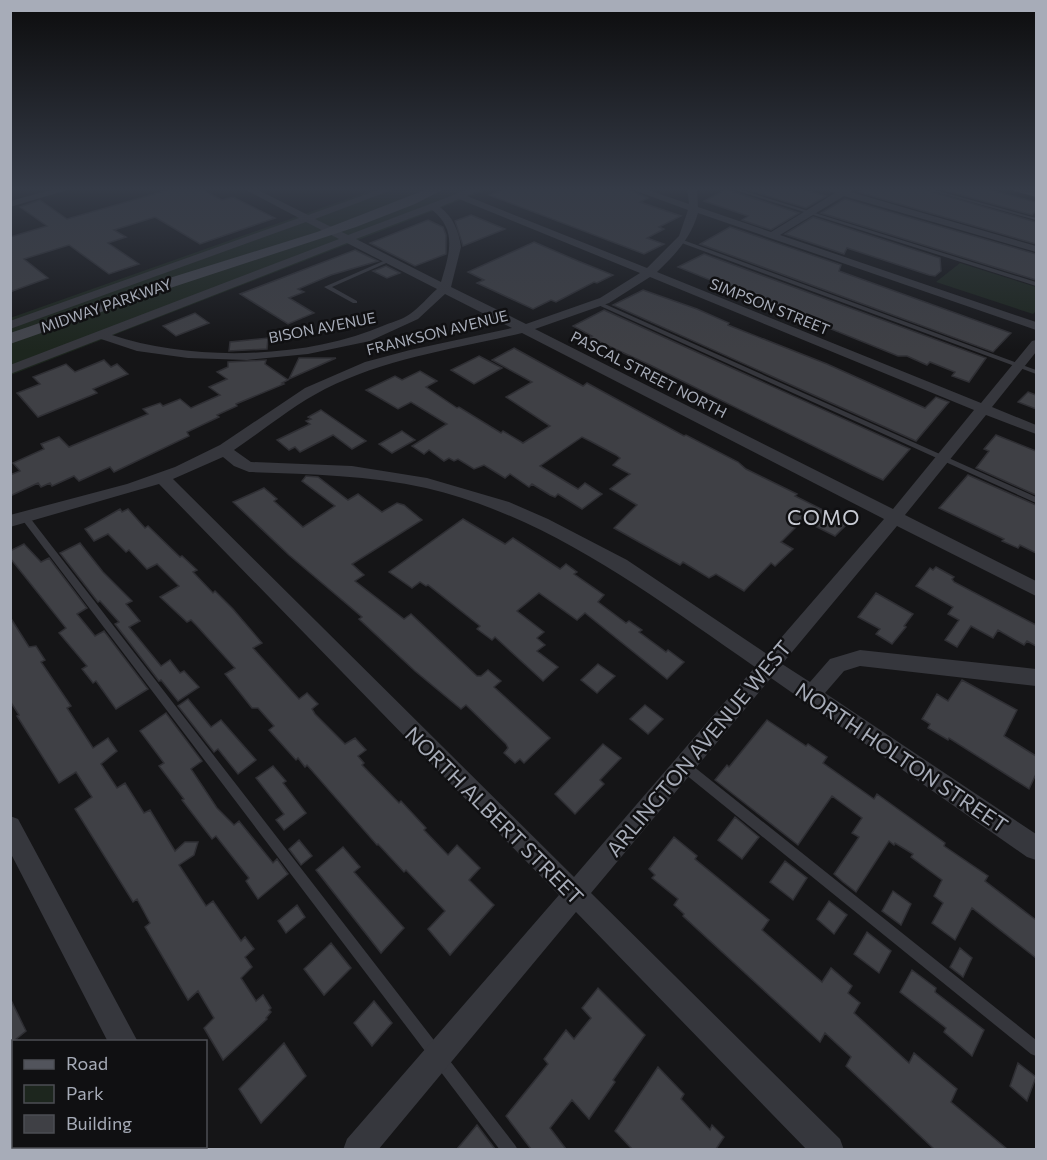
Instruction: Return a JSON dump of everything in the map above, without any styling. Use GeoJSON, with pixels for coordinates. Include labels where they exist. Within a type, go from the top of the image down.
{"type":"FeatureCollection","features":[{"type":"Feature","properties":{"kind":"street"},"geometry":{"type":"LineString","coordinates":[[10,324],[240,242]]}},
{"type":"Feature","properties":{"kind":"street","name":"MIDWAY PARKWAY"},"geometry":{"type":"LineString","coordinates":[[10,339],[137,293],[316,242]]}},
{"type":"Feature","properties":{"kind":"street"},"geometry":{"type":"LineString","coordinates":[[10,370],[324,242]]}},
{"type":"Feature","properties":{"kind":"street","name":"PASCAL STREET NORTH"},"geometry":{"type":"LineString","coordinates":[[355,242],[1036,589]]}},
{"type":"Feature","properties":{"kind":"street","name":"BISON AVENUE"},"geometry":{"type":"LineString","coordinates":[[100,335],[143,350],[193,357],[243,357],[296,352],[345,342],[394,328],[424,312],[447,288],[454,268],[455,242]]}},
{"type":"Feature","properties":{"kind":"street","name":"SIMPSON STREET"},"geometry":{"type":"LineString","coordinates":[[573,242],[1036,430]]}},
{"type":"Feature","properties":{"kind":"street","name":"FRANKSON AVENUE"},"geometry":{"type":"LineString","coordinates":[[10,521],[116,494],[162,479],[225,450],[300,398],[359,368],[402,354],[524,328],[598,303],[649,273],[680,242]]}},
{"type":"Feature","properties":{"kind":"street"},"geometry":{"type":"LineString","coordinates":[[789,242],[1036,326]]}},
{"type":"Feature","properties":{"kind":"street"},"geometry":{"type":"LineString","coordinates":[[1014,242],[1036,249]]}},
{"type":"Feature","properties":{"kind":"street","name":"ARLINGTON AVENUE WEST"},"geometry":{"type":"LineString","coordinates":[[358,1149],[895,517],[982,408],[1027,369],[1036,344]]}},
{"type":"Feature","properties":{"kind":"street","name":"NORTH HOLTON STREET"},"geometry":{"type":"LineString","coordinates":[[225,450],[239,463],[249,467],[321,469],[381,475],[427,483],[503,506],[542,523],[621,565],[1036,848]]}},
{"type":"Feature","properties":{"kind":"street","name":"NORTH ALBERT STREET"},"geometry":{"type":"LineString","coordinates":[[162,479],[829,1149]]}},
{"type":"Feature","properties":{"kind":"street"},"geometry":{"type":"LineString","coordinates":[[812,695],[838,664],[846,659],[860,658],[1036,677]]}},
{"type":"Feature","properties":{"kind":"street"},"geometry":{"type":"LineString","coordinates":[[10,827],[123,1040]]}},
{"type":"Feature","properties":{"kind":"lane"},"geometry":{"type":"LineString","coordinates":[[684,242],[1027,369]]}},
{"type":"Feature","properties":{"kind":"lane"},"geometry":{"type":"LineString","coordinates":[[903,242],[1036,284]]}},
{"type":"Feature","properties":{"kind":"lane"},"geometry":{"type":"LineString","coordinates":[[355,302],[327,286],[390,260]]}},
{"type":"Feature","properties":{"kind":"lane"},"geometry":{"type":"LineString","coordinates":[[598,303],[1036,500]]}},
{"type":"Feature","properties":{"kind":"lane"},"geometry":{"type":"LineString","coordinates":[[24,516],[510,1149]]}},
{"type":"Feature","properties":{"kind":"lane"},"geometry":{"type":"LineString","coordinates":[[684,766],[1036,1048]]}},
{"type":"Feature","properties":{"kind":"green space"},"geometry":{"type":"Polygon","coordinates":[[[225,242],[353,242],[11,375],[10,318],[225,242]]]}},
{"type":"Feature","properties":{"kind":"green space"},"geometry":{"type":"Polygon","coordinates":[[[960,263],[1036,287],[1036,311],[1033,314],[936,282],[960,263]]]}},
{"type":"Feature","properties":{"kind":"building"},"geometry":{"type":"Polygon","coordinates":[[[10,242],[111,242],[108,243],[139,264],[109,274],[69,245],[24,259],[48,278],[10,292],[10,242]]]}},
{"type":"Feature","properties":{"kind":"building"},"geometry":{"type":"Polygon","coordinates":[[[446,242],[446,254],[415,266],[370,243],[446,242]]]}},
{"type":"Feature","properties":{"kind":"building"},"geometry":{"type":"Polygon","coordinates":[[[534,242],[613,275],[597,283],[594,282],[556,302],[551,300],[533,309],[477,283],[484,280],[468,272],[534,242]]]}},
{"type":"Feature","properties":{"kind":"building"},"geometry":{"type":"Polygon","coordinates":[[[613,242],[664,244],[644,254],[613,242]]]}},
{"type":"Feature","properties":{"kind":"building"},"geometry":{"type":"Polygon","coordinates":[[[774,242],[841,265],[839,271],[1011,333],[993,352],[700,244],[774,242]]]}},
{"type":"Feature","properties":{"kind":"building"},"geometry":{"type":"Polygon","coordinates":[[[809,242],[891,242],[940,258],[941,271],[935,276],[929,275],[847,248],[844,254],[809,242]]]}},
{"type":"Feature","properties":{"kind":"building"},"geometry":{"type":"Polygon","coordinates":[[[914,242],[995,242],[1036,254],[1036,280],[914,242]]]}},
{"type":"Feature","properties":{"kind":"building"},"geometry":{"type":"Polygon","coordinates":[[[355,250],[378,261],[331,275],[298,289],[304,292],[289,298],[314,313],[288,324],[240,294],[355,250]]]}},
{"type":"Feature","properties":{"kind":"building"},"geometry":{"type":"Polygon","coordinates":[[[704,254],[986,358],[969,382],[952,376],[955,372],[930,362],[927,365],[907,356],[898,356],[678,267],[704,254]]]}},
{"type":"Feature","properties":{"kind":"building"},"geometry":{"type":"Polygon","coordinates":[[[386,266],[400,273],[387,278],[373,271],[386,266]]]}},
{"type":"Feature","properties":{"kind":"building"},"geometry":{"type":"Polygon","coordinates":[[[643,290],[697,309],[729,323],[728,325],[827,364],[925,408],[936,397],[949,402],[916,441],[613,305],[643,290]]]}},
{"type":"Feature","properties":{"kind":"building"},"geometry":{"type":"Polygon","coordinates":[[[604,310],[910,449],[883,480],[589,337],[592,336],[573,326],[604,310]]]}},
{"type":"Feature","properties":{"kind":"building"},"geometry":{"type":"Polygon","coordinates":[[[195,313],[209,323],[176,336],[163,326],[195,313]]]}},
{"type":"Feature","properties":{"kind":"building"},"geometry":{"type":"Polygon","coordinates":[[[268,338],[267,349],[229,351],[230,342],[268,338]]]}},
{"type":"Feature","properties":{"kind":"building"},"geometry":{"type":"Polygon","coordinates":[[[514,348],[583,386],[587,383],[684,436],[738,462],[746,469],[797,494],[795,496],[847,522],[846,525],[835,536],[803,520],[781,542],[793,549],[775,566],[771,563],[744,591],[716,574],[709,578],[683,562],[680,565],[614,528],[637,505],[610,489],[630,474],[613,465],[620,458],[590,441],[582,437],[540,466],[578,489],[585,483],[602,494],[582,509],[558,494],[555,497],[532,484],[529,487],[510,474],[505,478],[484,465],[474,469],[458,459],[454,461],[449,458],[444,461],[429,450],[424,454],[412,446],[447,424],[411,402],[398,409],[366,390],[395,376],[402,380],[420,371],[437,381],[426,387],[457,408],[459,407],[501,433],[503,431],[523,443],[550,426],[506,397],[532,382],[492,360],[514,348]]]}},
{"type":"Feature","properties":{"kind":"building"},"geometry":{"type":"Polygon","coordinates":[[[479,356],[502,368],[474,384],[451,370],[479,356]]]}},
{"type":"Feature","properties":{"kind":"building"},"geometry":{"type":"Polygon","coordinates":[[[299,358],[336,358],[289,379],[299,358]]]}},
{"type":"Feature","properties":{"kind":"building"},"geometry":{"type":"Polygon","coordinates":[[[104,360],[111,367],[117,364],[128,374],[93,389],[97,393],[38,417],[17,393],[40,384],[33,377],[66,364],[75,372],[104,360]]]}},
{"type":"Feature","properties":{"kind":"building"},"geometry":{"type":"Polygon","coordinates":[[[266,360],[265,364],[288,380],[282,383],[284,384],[236,404],[237,406],[217,415],[219,417],[187,432],[189,436],[114,472],[110,467],[79,481],[74,476],[52,486],[50,483],[41,487],[38,483],[10,496],[10,475],[20,471],[13,463],[44,449],[41,444],[59,437],[69,447],[148,414],[143,409],[160,403],[163,406],[180,399],[191,408],[220,395],[209,387],[227,379],[217,372],[228,367],[228,362],[266,360]]]}},
{"type":"Feature","properties":{"kind":"building"},"geometry":{"type":"Polygon","coordinates":[[[1028,392],[1036,395],[1036,409],[1018,402],[1028,392]]]}},
{"type":"Feature","properties":{"kind":"building"},"geometry":{"type":"Polygon","coordinates":[[[321,410],[366,441],[352,449],[333,435],[300,452],[295,447],[289,450],[277,440],[310,424],[306,421],[311,419],[308,417],[321,410]]]}},
{"type":"Feature","properties":{"kind":"building"},"geometry":{"type":"Polygon","coordinates":[[[402,431],[415,440],[392,453],[379,444],[402,431]]]}},
{"type":"Feature","properties":{"kind":"building"},"geometry":{"type":"Polygon","coordinates":[[[996,435],[1036,451],[1036,495],[976,468],[989,451],[984,449],[996,435]]]}},
{"type":"Feature","properties":{"kind":"building"},"geometry":{"type":"Polygon","coordinates":[[[968,475],[1036,505],[1036,553],[1020,545],[1018,548],[1002,541],[1004,539],[939,508],[968,475]]]}},
{"type":"Feature","properties":{"kind":"building"},"geometry":{"type":"Polygon","coordinates":[[[306,476],[318,477],[348,500],[358,494],[382,512],[397,503],[404,505],[422,520],[352,564],[364,575],[355,581],[404,619],[411,614],[477,676],[481,676],[488,670],[501,681],[494,687],[550,738],[524,763],[520,759],[515,763],[504,753],[508,748],[506,744],[466,705],[461,709],[415,671],[359,619],[362,617],[289,555],[233,502],[264,488],[277,499],[274,501],[303,527],[335,506],[302,481],[306,476]]]}},
{"type":"Feature","properties":{"kind":"building"},"geometry":{"type":"Polygon","coordinates":[[[120,509],[122,512],[128,509],[145,528],[148,526],[197,570],[193,572],[213,593],[215,591],[233,609],[262,643],[253,648],[299,699],[307,693],[318,704],[312,709],[315,714],[345,744],[355,738],[366,750],[358,756],[364,763],[362,765],[399,803],[401,801],[448,855],[457,845],[480,868],[469,880],[494,905],[450,955],[428,929],[445,911],[406,870],[404,872],[377,845],[307,765],[305,767],[298,758],[296,760],[269,730],[274,726],[258,708],[252,708],[225,674],[235,668],[191,620],[187,622],[160,597],[179,586],[157,564],[147,569],[129,550],[126,552],[108,534],[94,541],[85,529],[120,509]]]}},
{"type":"Feature","properties":{"kind":"building"},"geometry":{"type":"Polygon","coordinates":[[[463,519],[505,544],[513,538],[560,569],[566,564],[577,572],[574,574],[604,595],[598,602],[626,623],[629,621],[642,630],[639,632],[684,662],[667,679],[585,613],[577,620],[539,593],[517,611],[544,632],[537,638],[545,645],[537,651],[558,667],[543,681],[495,637],[492,640],[477,629],[480,626],[428,585],[420,582],[412,588],[389,572],[463,519]]]}},
{"type":"Feature","properties":{"kind":"building"},"geometry":{"type":"Polygon","coordinates":[[[80,543],[103,572],[132,601],[126,604],[140,621],[129,627],[161,666],[170,660],[180,673],[184,671],[199,687],[178,701],[161,680],[159,681],[115,624],[119,622],[100,601],[98,602],[60,553],[80,543]]]}},
{"type":"Feature","properties":{"kind":"building"},"geometry":{"type":"Polygon","coordinates":[[[24,544],[41,562],[49,558],[87,608],[77,614],[95,636],[104,631],[148,689],[116,709],[96,681],[93,683],[82,669],[87,666],[59,633],[66,628],[10,558],[10,551],[24,544]]]}},
{"type":"Feature","properties":{"kind":"building"},"geometry":{"type":"Polygon","coordinates":[[[936,567],[954,577],[952,579],[954,582],[1036,625],[1036,646],[1027,641],[1024,645],[998,630],[993,638],[971,626],[957,647],[945,640],[959,620],[948,614],[953,607],[916,586],[930,568],[933,570],[936,567]]]}},
{"type":"Feature","properties":{"kind":"building"},"geometry":{"type":"Polygon","coordinates":[[[876,593],[913,614],[892,644],[876,634],[880,629],[858,617],[876,593]]]}},
{"type":"Feature","properties":{"kind":"building"},"geometry":{"type":"Polygon","coordinates":[[[10,617],[29,647],[36,646],[45,660],[41,662],[71,706],[67,708],[93,748],[108,738],[117,751],[101,764],[117,788],[125,783],[144,813],[150,810],[175,851],[185,842],[198,842],[194,855],[179,865],[206,906],[213,901],[241,941],[245,937],[254,949],[245,957],[252,967],[241,978],[256,1001],[263,995],[271,1012],[267,1019],[223,1060],[204,1028],[214,1018],[198,991],[188,1000],[145,927],[150,923],[137,899],[133,902],[75,809],[92,797],[76,772],[59,783],[17,716],[19,715],[10,701],[10,617]]]}},
{"type":"Feature","properties":{"kind":"building"},"geometry":{"type":"Polygon","coordinates":[[[598,664],[615,676],[597,693],[581,680],[598,664]]]}},
{"type":"Feature","properties":{"kind":"building"},"geometry":{"type":"Polygon","coordinates":[[[962,680],[1017,710],[1004,736],[1036,756],[1036,774],[1029,789],[949,738],[948,740],[928,728],[930,724],[922,719],[937,694],[948,701],[962,680]]]}},
{"type":"Feature","properties":{"kind":"building"},"geometry":{"type":"Polygon","coordinates":[[[188,699],[211,727],[221,720],[256,760],[238,774],[218,749],[214,752],[178,706],[188,699]]]}},
{"type":"Feature","properties":{"kind":"building"},"geometry":{"type":"Polygon","coordinates":[[[645,705],[663,719],[648,734],[630,719],[645,705]]]}},
{"type":"Feature","properties":{"kind":"building"},"geometry":{"type":"Polygon","coordinates":[[[166,713],[202,761],[191,769],[217,808],[234,825],[239,821],[273,863],[277,859],[288,874],[258,899],[246,881],[249,878],[216,836],[212,839],[182,800],[184,799],[159,766],[164,763],[140,731],[166,713]]]}},
{"type":"Feature","properties":{"kind":"building"},"geometry":{"type":"Polygon","coordinates":[[[767,720],[827,757],[823,763],[874,799],[877,794],[945,843],[944,846],[988,876],[985,881],[1036,920],[1036,958],[972,908],[955,940],[932,923],[943,903],[934,896],[942,880],[911,857],[913,854],[895,843],[894,845],[889,841],[856,892],[843,882],[834,874],[859,837],[852,833],[862,818],[832,796],[798,845],[715,780],[727,765],[729,767],[767,720]]]}},
{"type":"Feature","properties":{"kind":"building"},"geometry":{"type":"Polygon","coordinates":[[[603,744],[621,758],[600,780],[604,784],[575,814],[555,794],[603,744]]]}},
{"type":"Feature","properties":{"kind":"building"},"geometry":{"type":"Polygon","coordinates":[[[273,766],[286,781],[283,783],[306,813],[284,830],[276,820],[284,814],[256,778],[273,766]]]}},
{"type":"Feature","properties":{"kind":"building"},"geometry":{"type":"Polygon","coordinates":[[[735,817],[759,837],[742,859],[718,840],[735,817]]]}},
{"type":"Feature","properties":{"kind":"building"},"geometry":{"type":"Polygon","coordinates":[[[674,837],[697,856],[695,859],[769,920],[762,930],[822,982],[831,968],[852,986],[848,993],[860,1003],[854,1013],[909,1063],[914,1053],[957,1089],[951,1102],[1007,1149],[934,1149],[846,1066],[851,1057],[825,1033],[820,1042],[683,916],[684,914],[674,905],[678,899],[652,878],[655,875],[649,869],[674,837]]]}},
{"type":"Feature","properties":{"kind":"building"},"geometry":{"type":"Polygon","coordinates":[[[299,840],[312,856],[301,865],[289,849],[299,840]]]}},
{"type":"Feature","properties":{"kind":"building"},"geometry":{"type":"Polygon","coordinates":[[[343,847],[360,867],[354,872],[404,928],[381,953],[316,870],[343,847]]]}},
{"type":"Feature","properties":{"kind":"building"},"geometry":{"type":"Polygon","coordinates":[[[785,861],[807,878],[793,900],[770,882],[785,861]]]}},
{"type":"Feature","properties":{"kind":"building"},"geometry":{"type":"Polygon","coordinates":[[[893,891],[911,904],[901,925],[882,911],[893,891]]]}},
{"type":"Feature","properties":{"kind":"building"},"geometry":{"type":"Polygon","coordinates":[[[829,901],[847,915],[834,934],[817,919],[829,901]]]}},
{"type":"Feature","properties":{"kind":"building"},"geometry":{"type":"Polygon","coordinates":[[[297,905],[305,917],[286,933],[278,921],[297,905]]]}},
{"type":"Feature","properties":{"kind":"building"},"geometry":{"type":"Polygon","coordinates":[[[867,932],[891,951],[879,973],[854,954],[867,932]]]}},
{"type":"Feature","properties":{"kind":"building"},"geometry":{"type":"Polygon","coordinates":[[[331,943],[351,968],[324,995],[304,969],[331,943]]]}},
{"type":"Feature","properties":{"kind":"building"},"geometry":{"type":"Polygon","coordinates":[[[960,948],[972,958],[963,977],[950,967],[960,948]]]}},
{"type":"Feature","properties":{"kind":"building"},"geometry":{"type":"Polygon","coordinates":[[[912,970],[936,988],[935,992],[984,1030],[972,1056],[944,1032],[946,1028],[900,992],[912,970]]]}},
{"type":"Feature","properties":{"kind":"building"},"geometry":{"type":"Polygon","coordinates":[[[598,988],[645,1035],[589,1119],[572,1100],[550,1128],[566,1149],[531,1149],[506,1116],[548,1064],[544,1059],[566,1030],[574,1039],[591,1018],[582,1008],[598,988]]]}},
{"type":"Feature","properties":{"kind":"building"},"geometry":{"type":"Polygon","coordinates":[[[10,998],[26,1031],[12,1040],[10,1044],[10,998]]]}},
{"type":"Feature","properties":{"kind":"building"},"geometry":{"type":"Polygon","coordinates":[[[374,1001],[392,1023],[372,1046],[354,1023],[374,1001]]]}},
{"type":"Feature","properties":{"kind":"building"},"geometry":{"type":"Polygon","coordinates":[[[284,1043],[306,1076],[261,1123],[239,1089],[284,1043]]]}},
{"type":"Feature","properties":{"kind":"building"},"geometry":{"type":"Polygon","coordinates":[[[1018,1063],[1036,1077],[1027,1101],[1010,1086],[1018,1063]]]}},
{"type":"Feature","properties":{"kind":"building"},"geometry":{"type":"Polygon","coordinates":[[[658,1067],[684,1094],[681,1099],[710,1130],[712,1125],[724,1137],[716,1149],[632,1149],[615,1131],[658,1067]]]}},
{"type":"Feature","properties":{"kind":"building"},"geometry":{"type":"Polygon","coordinates":[[[477,1125],[495,1149],[457,1149],[477,1125]]]}},
{"type":"Feature","properties":{"kind":"district","name":"COMO"},"geometry":{"type":"Point","coordinates":[824,516]}}]}
